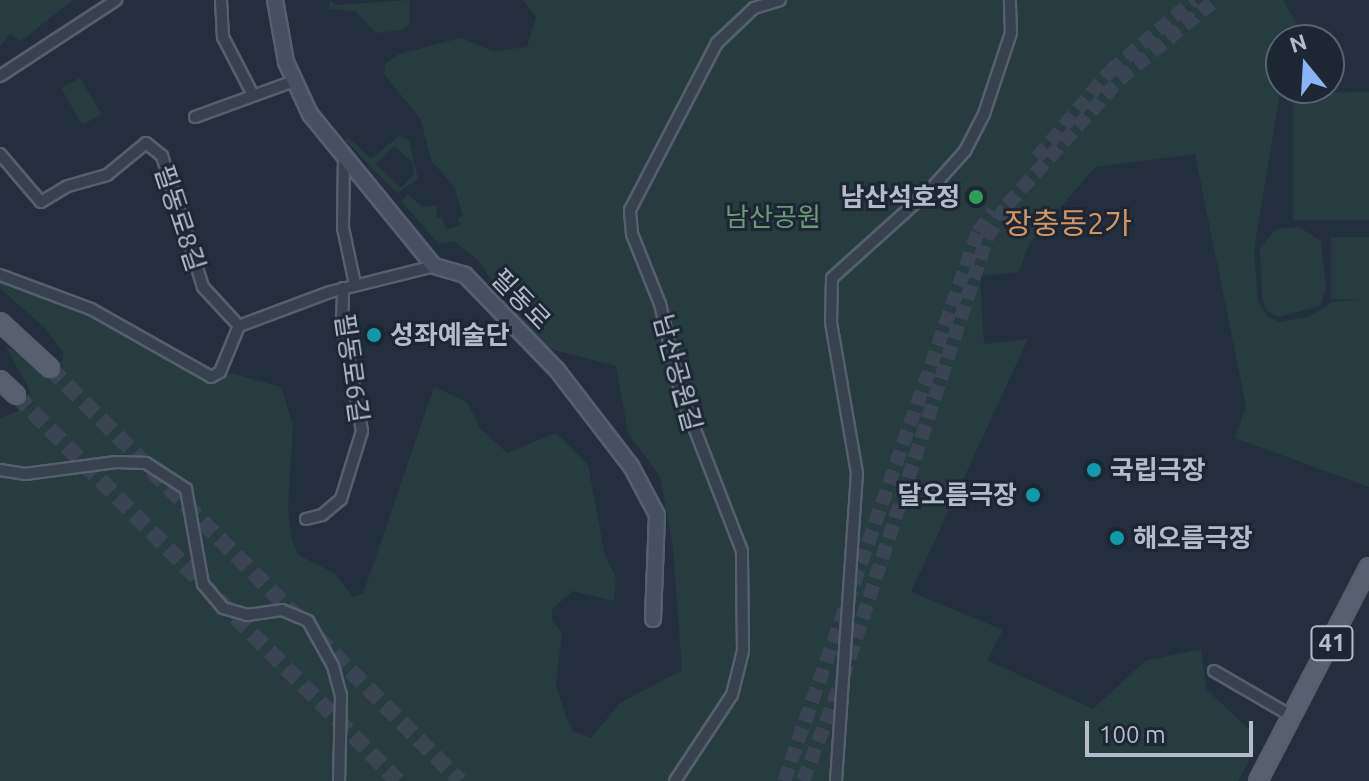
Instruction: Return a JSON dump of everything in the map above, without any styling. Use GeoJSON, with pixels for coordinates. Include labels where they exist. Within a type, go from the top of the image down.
{"type":"FeatureCollection","features":[{"type":"Feature","properties":{"kind":"main road"},"geometry":{"type":"LineString","coordinates":[[0,322],[50,368]]}},
{"type":"Feature","properties":{"kind":"main road"},"geometry":{"type":"LineString","coordinates":[[0,380],[16,395]]}},
{"type":"Feature","properties":{"kind":"main road","name":"41"},"geometry":{"type":"LineString","coordinates":[[1258,781],[1369,567]]}},
{"type":"Feature","properties":{"kind":"street"},"geometry":{"type":"LineString","coordinates":[[0,76],[116,0]]}},
{"type":"Feature","properties":{"kind":"street"},"geometry":{"type":"LineString","coordinates":[[221,0],[223,37],[253,95]]}},
{"type":"Feature","properties":{"kind":"street","name":"필동로"},"geometry":{"type":"LineString","coordinates":[[275,0],[294,81],[310,114],[434,266],[465,275],[557,370],[631,466],[657,515],[653,619]]}},
{"type":"Feature","properties":{"kind":"street","name":"남산공원길"},"geometry":{"type":"LineString","coordinates":[[675,781],[732,695],[743,651],[742,551],[686,409],[660,304],[632,234],[630,210],[717,43],[754,8],[780,0]]}},
{"type":"Feature","properties":{"kind":"street"},"geometry":{"type":"LineString","coordinates":[[836,781],[857,473],[830,312],[832,278],[931,189],[965,151],[984,114],[1011,33],[1010,0]]}},
{"type":"Feature","properties":{"kind":"street"},"geometry":{"type":"LineString","coordinates":[[195,117],[294,81]]}},
{"type":"Feature","properties":{"kind":"street","name":"필동로8길"},"geometry":{"type":"LineString","coordinates":[[0,154],[41,202],[68,186],[107,175],[146,143],[162,156],[203,287],[239,326]]}},
{"type":"Feature","properties":{"kind":"street","name":"필동로6길"},"geometry":{"type":"LineString","coordinates":[[344,156],[343,228],[355,284]]}},
{"type":"Feature","properties":{"kind":"street"},"geometry":{"type":"LineString","coordinates":[[0,275],[91,309],[211,377],[220,372],[239,326],[355,284],[434,266]]}},
{"type":"Feature","properties":{"kind":"street","name":"필동로6길"},"geometry":{"type":"LineString","coordinates":[[306,519],[341,499],[362,431],[342,323],[343,288]]}},
{"type":"Feature","properties":{"kind":"street"},"geometry":{"type":"LineString","coordinates":[[0,470],[25,474],[146,463],[186,489],[203,584],[223,608],[247,615],[282,610],[308,621],[333,666],[341,695],[339,781]]}},
{"type":"Feature","properties":{"kind":"street"},"geometry":{"type":"LineString","coordinates":[[1214,671],[1293,717]]}},
{"type":"Feature","properties":{"kind":"green space"},"geometry":{"type":"Polygon","coordinates":[[[0,0],[73,0],[21,41],[10,34],[0,46],[0,0]]]}},
{"type":"Feature","properties":{"kind":"green space"},"geometry":{"type":"Polygon","coordinates":[[[329,0],[336,5],[409,0],[410,23],[402,30],[376,33],[355,11],[329,9],[329,0]]]}},
{"type":"Feature","properties":{"kind":"green space","name":"남산공원"},"geometry":{"type":"Polygon","coordinates":[[[523,0],[1283,0],[1297,24],[1265,24],[1265,104],[1278,104],[1254,250],[1258,300],[1267,316],[1279,322],[1308,317],[1332,302],[1362,300],[1331,299],[1331,237],[1369,237],[1369,487],[1235,438],[1246,407],[1195,154],[1095,167],[1029,244],[1019,272],[980,276],[984,344],[1028,339],[911,592],[1003,630],[987,660],[1093,709],[1145,661],[1201,649],[1206,689],[1251,731],[1255,749],[1238,781],[0,781],[0,418],[21,410],[30,391],[5,345],[47,372],[62,362],[63,352],[45,328],[0,288],[0,280],[99,318],[212,384],[231,373],[281,387],[293,425],[288,508],[292,540],[298,555],[334,573],[353,597],[363,594],[434,387],[467,402],[480,428],[507,453],[556,433],[588,465],[605,556],[616,577],[614,601],[573,591],[552,609],[552,621],[562,632],[556,685],[573,731],[591,738],[620,703],[682,670],[673,547],[660,477],[628,433],[616,366],[546,348],[513,312],[521,298],[513,287],[499,292],[478,260],[454,241],[439,244],[402,202],[407,194],[422,207],[436,205],[437,218],[442,217],[446,229],[460,226],[458,218],[463,216],[454,186],[432,162],[420,118],[384,74],[385,64],[399,54],[460,38],[493,51],[527,47],[536,17],[523,0]]]}},
{"type":"Feature","properties":{"kind":"green space"},"geometry":{"type":"Polygon","coordinates":[[[80,78],[102,114],[82,125],[61,88],[80,78]]]}},
{"type":"Feature","properties":{"kind":"green space"},"geometry":{"type":"Polygon","coordinates":[[[1345,92],[1369,92],[1369,220],[1293,220],[1293,104],[1345,104],[1345,92]]]}},
{"type":"Feature","properties":{"kind":"green space"},"geometry":{"type":"Polygon","coordinates":[[[347,136],[371,159],[399,136],[409,140],[418,179],[397,193],[346,141],[347,136]],[[394,146],[376,164],[401,188],[414,174],[412,162],[394,146]]]}},
{"type":"Feature","properties":{"kind":"green space"},"geometry":{"type":"Polygon","coordinates":[[[1299,227],[1321,241],[1326,290],[1320,306],[1278,317],[1267,311],[1262,299],[1260,248],[1276,229],[1299,227]]]}},
{"type":"Feature","properties":{"kind":"tunnel"},"geometry":{"type":"LineString","coordinates":[[1037,158],[1110,71],[1194,0]]}},
{"type":"Feature","properties":{"kind":"tunnel"},"geometry":{"type":"LineString","coordinates":[[803,781],[843,678],[987,238],[1007,205],[1120,79],[1215,0]]}},
{"type":"Feature","properties":{"kind":"tunnel"},"geometry":{"type":"LineString","coordinates":[[784,781],[978,232],[993,211]]}},
{"type":"Feature","properties":{"kind":"tunnel"},"geometry":{"type":"LineString","coordinates":[[50,368],[301,621]]}},
{"type":"Feature","properties":{"kind":"tunnel"},"geometry":{"type":"LineString","coordinates":[[16,395],[398,781]]}},
{"type":"Feature","properties":{"kind":"tunnel"},"geometry":{"type":"LineString","coordinates":[[317,637],[460,781]]}},
{"type":"Feature","properties":{"kind":"place","name":"남산석호정"},"geometry":{"type":"Point","coordinates":[976,197]}},
{"type":"Feature","properties":{"kind":"place","name":"성좌예술단"},"geometry":{"type":"Point","coordinates":[374,335]}},
{"type":"Feature","properties":{"kind":"place","name":"국립극장"},"geometry":{"type":"Point","coordinates":[1094,470]}},
{"type":"Feature","properties":{"kind":"place","name":"달오름극장"},"geometry":{"type":"Point","coordinates":[1033,495]}},
{"type":"Feature","properties":{"kind":"place","name":"해오름극장"},"geometry":{"type":"Point","coordinates":[1117,538]}},
{"type":"Feature","properties":{"kind":"district","name":"장충동2가"},"geometry":{"type":"Point","coordinates":[1068,223]}}]}
